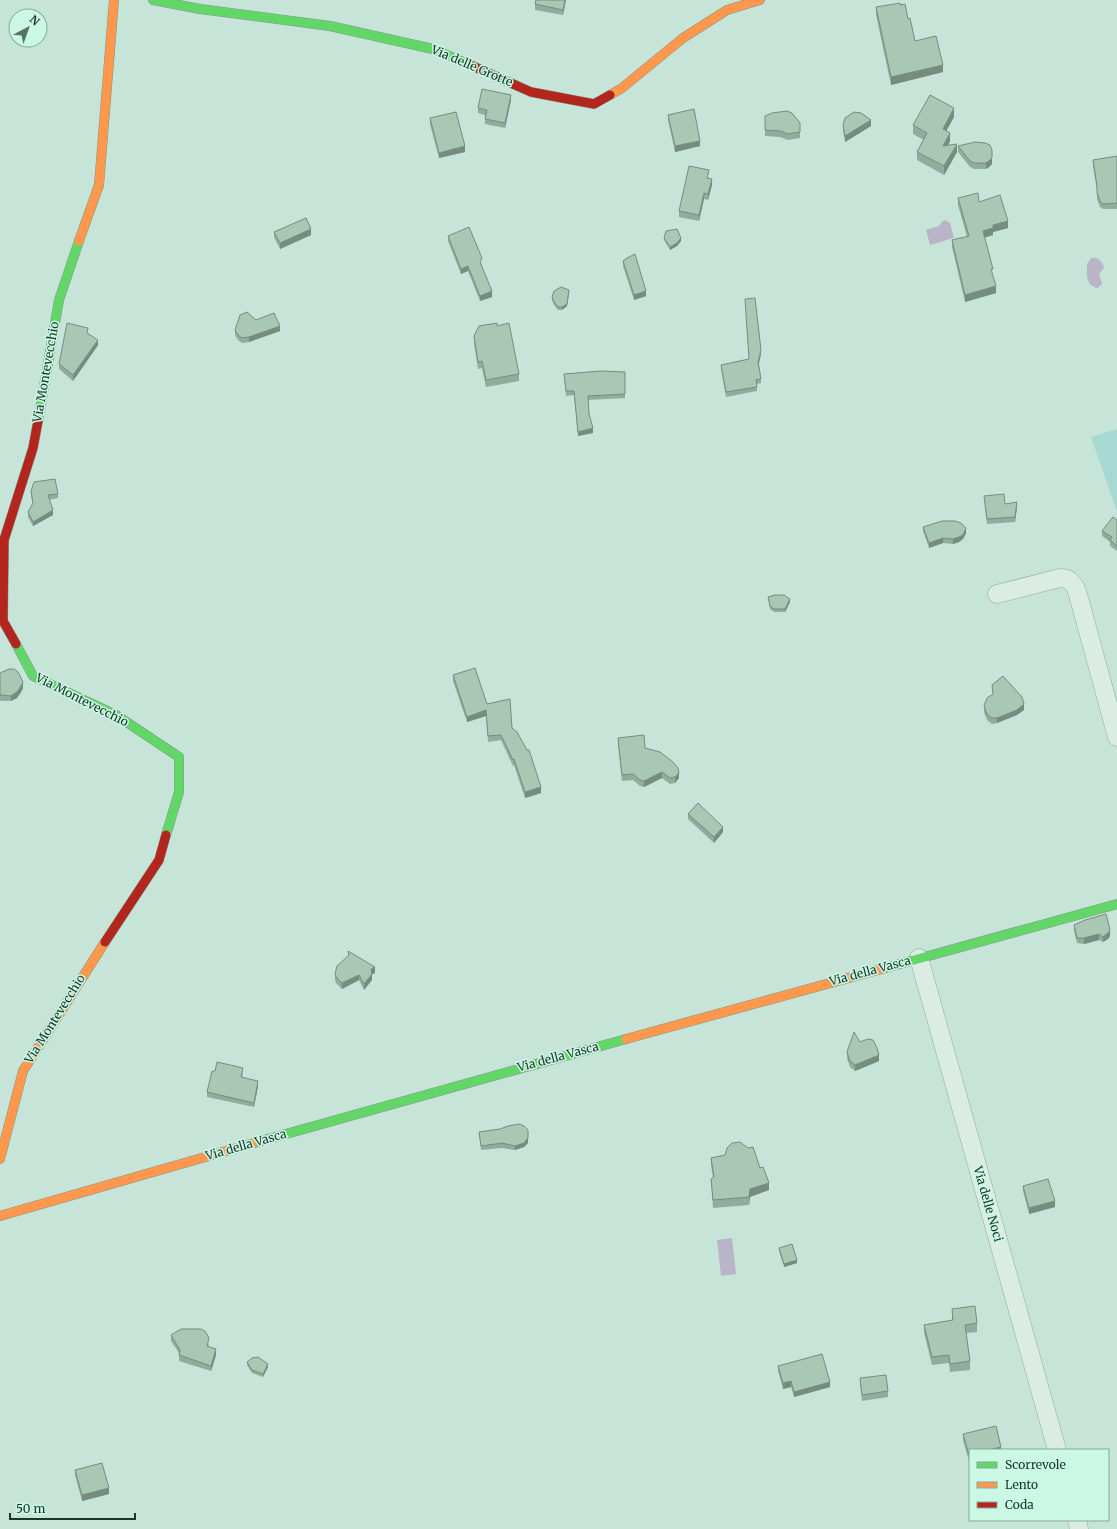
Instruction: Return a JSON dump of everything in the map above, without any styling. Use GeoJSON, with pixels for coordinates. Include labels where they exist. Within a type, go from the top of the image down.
{"type":"FeatureCollection","features":[{"type":"Feature","properties":{"kind":"street","name":"Via Montevecchio"},"geometry":{"type":"LineString","coordinates":[[0,1159],[23,1071],[90,963],[159,860],[179,792],[179,757],[116,715],[33,676],[3,621],[4,540],[33,448],[59,300],[99,185],[114,0]]}},
{"type":"Feature","properties":{"kind":"street","name":"Via delle Grotte"},"geometry":{"type":"LineString","coordinates":[[153,0],[200,9],[330,26],[433,49],[531,92],[594,104],[622,88],[683,38],[727,10],[760,0]]}},
{"type":"Feature","properties":{"kind":"street"},"geometry":{"type":"LineString","coordinates":[[997,594],[1060,578],[1066,578],[1072,582],[1077,591],[1117,737]]}},
{"type":"Feature","properties":{"kind":"street","name":"Via della Vasca"},"geometry":{"type":"LineString","coordinates":[[0,1216],[464,1083],[1117,904]]}},
{"type":"Feature","properties":{"kind":"street","name":"Via delle Noci"},"geometry":{"type":"LineString","coordinates":[[920,958],[1057,1449]]}},
{"type":"Feature","properties":{"kind":"shaded area"},"geometry":{"type":"Polygon","coordinates":[[[944,220],[950,223],[954,238],[930,245],[926,230],[939,226],[944,220]]]}},
{"type":"Feature","properties":{"kind":"shaded area"},"geometry":{"type":"Polygon","coordinates":[[[1091,258],[1100,260],[1104,268],[1099,274],[1102,284],[1098,288],[1091,285],[1088,279],[1087,264],[1091,258]]]}},
{"type":"Feature","properties":{"kind":"shaded area"},"geometry":{"type":"Polygon","coordinates":[[[1117,429],[1117,512],[1091,437],[1117,429]]]}},
{"type":"Feature","properties":{"kind":"shaded area"},"geometry":{"type":"Polygon","coordinates":[[[732,1238],[736,1274],[721,1276],[717,1240],[732,1238]]]}},
{"type":"Feature","properties":{"kind":"building"},"geometry":{"type":"Polygon","coordinates":[[[536,0],[565,0],[563,10],[535,4],[536,0]]]}},
{"type":"Feature","properties":{"kind":"building"},"geometry":{"type":"Polygon","coordinates":[[[900,3],[900,5],[905,4],[915,41],[936,36],[943,65],[891,77],[876,7],[900,3]]]}},
{"type":"Feature","properties":{"kind":"building"},"geometry":{"type":"Polygon","coordinates":[[[482,89],[511,95],[505,123],[485,119],[487,110],[478,108],[482,89]]]}},
{"type":"Feature","properties":{"kind":"building"},"geometry":{"type":"Polygon","coordinates":[[[930,95],[954,108],[943,129],[950,133],[943,146],[957,144],[944,166],[917,152],[927,133],[913,125],[930,95]]]}},
{"type":"Feature","properties":{"kind":"building"},"geometry":{"type":"Polygon","coordinates":[[[694,109],[700,141],[675,146],[668,115],[694,109]]]}},
{"type":"Feature","properties":{"kind":"building"},"geometry":{"type":"Polygon","coordinates":[[[787,111],[792,113],[800,123],[800,132],[788,134],[780,131],[765,130],[765,116],[772,113],[787,111]]]}},
{"type":"Feature","properties":{"kind":"building"},"geometry":{"type":"Polygon","coordinates":[[[456,112],[465,146],[439,153],[430,118],[456,112]]]}},
{"type":"Feature","properties":{"kind":"building"},"geometry":{"type":"Polygon","coordinates":[[[854,112],[861,113],[871,120],[845,136],[843,125],[845,118],[854,112]]]}},
{"type":"Feature","properties":{"kind":"building"},"geometry":{"type":"Polygon","coordinates":[[[975,142],[990,145],[992,150],[992,158],[986,163],[974,163],[970,161],[958,146],[975,142]]]}},
{"type":"Feature","properties":{"kind":"building"},"geometry":{"type":"Polygon","coordinates":[[[1117,156],[1117,203],[1103,204],[1097,193],[1093,160],[1117,156]]]}},
{"type":"Feature","properties":{"kind":"building"},"geometry":{"type":"Polygon","coordinates":[[[689,166],[709,170],[707,178],[712,179],[708,194],[704,193],[699,215],[679,211],[689,166]]]}},
{"type":"Feature","properties":{"kind":"building"},"geometry":{"type":"Polygon","coordinates":[[[978,193],[979,202],[1000,195],[1008,221],[993,225],[993,228],[983,231],[996,286],[965,295],[952,240],[969,236],[958,198],[978,193]]]}},
{"type":"Feature","properties":{"kind":"building"},"geometry":{"type":"Polygon","coordinates":[[[306,218],[311,229],[280,243],[274,232],[306,218]]]}},
{"type":"Feature","properties":{"kind":"building"},"geometry":{"type":"Polygon","coordinates":[[[469,227],[482,258],[480,262],[492,291],[480,296],[468,266],[461,269],[448,236],[469,227]]]}},
{"type":"Feature","properties":{"kind":"building"},"geometry":{"type":"Polygon","coordinates":[[[677,229],[681,238],[677,243],[670,247],[664,238],[666,231],[677,229]]]}},
{"type":"Feature","properties":{"kind":"building"},"geometry":{"type":"Polygon","coordinates":[[[635,254],[646,291],[634,295],[623,261],[635,254]]]}},
{"type":"Feature","properties":{"kind":"building"},"geometry":{"type":"Polygon","coordinates":[[[561,287],[569,290],[567,304],[562,307],[558,307],[552,297],[554,291],[561,287]]]}},
{"type":"Feature","properties":{"kind":"building"},"geometry":{"type":"Polygon","coordinates":[[[755,298],[761,350],[758,362],[761,379],[756,380],[757,387],[726,392],[721,365],[749,359],[745,299],[755,298]]]}},
{"type":"Feature","properties":{"kind":"building"},"geometry":{"type":"Polygon","coordinates":[[[247,312],[256,320],[274,313],[280,326],[242,338],[235,330],[240,315],[247,312]]]}},
{"type":"Feature","properties":{"kind":"building"},"geometry":{"type":"Polygon","coordinates":[[[67,323],[88,328],[87,333],[98,340],[73,375],[59,364],[67,323]]]}},
{"type":"Feature","properties":{"kind":"building"},"geometry":{"type":"Polygon","coordinates":[[[497,323],[497,326],[509,323],[519,374],[486,380],[482,361],[478,362],[474,336],[479,326],[497,323]]]}},
{"type":"Feature","properties":{"kind":"building"},"geometry":{"type":"Polygon","coordinates":[[[601,371],[625,372],[625,394],[588,396],[589,414],[593,428],[578,432],[574,391],[566,391],[564,374],[601,371]]]}},
{"type":"Feature","properties":{"kind":"building"},"geometry":{"type":"Polygon","coordinates":[[[55,479],[58,494],[48,495],[53,510],[33,522],[28,512],[33,503],[31,491],[34,482],[55,479]]]}},
{"type":"Feature","properties":{"kind":"building"},"geometry":{"type":"Polygon","coordinates":[[[1004,494],[1005,504],[1017,502],[1015,517],[987,519],[984,496],[1004,494]]]}},
{"type":"Feature","properties":{"kind":"building"},"geometry":{"type":"Polygon","coordinates":[[[1113,517],[1117,520],[1117,546],[1110,540],[1112,537],[1102,531],[1113,517]]]}},
{"type":"Feature","properties":{"kind":"building"},"geometry":{"type":"Polygon","coordinates":[[[942,521],[955,521],[961,523],[966,528],[963,535],[953,539],[943,538],[929,543],[923,527],[942,521]]]}},
{"type":"Feature","properties":{"kind":"building"},"geometry":{"type":"Polygon","coordinates":[[[784,595],[790,599],[785,609],[774,609],[770,606],[768,597],[784,595]]]}},
{"type":"Feature","properties":{"kind":"building"},"geometry":{"type":"Polygon","coordinates":[[[475,668],[487,704],[510,699],[512,728],[517,732],[527,750],[529,750],[541,787],[525,792],[514,759],[513,760],[501,735],[488,736],[486,710],[467,717],[453,675],[475,668]]]}},
{"type":"Feature","properties":{"kind":"building"},"geometry":{"type":"Polygon","coordinates":[[[9,669],[14,669],[18,672],[23,682],[17,692],[11,696],[0,695],[0,673],[9,669]]]}},
{"type":"Feature","properties":{"kind":"building"},"geometry":{"type":"Polygon","coordinates":[[[1003,676],[1022,697],[1024,704],[1017,710],[997,718],[992,718],[987,714],[984,706],[987,698],[993,694],[992,685],[1003,676]]]}},
{"type":"Feature","properties":{"kind":"building"},"geometry":{"type":"Polygon","coordinates":[[[644,735],[645,748],[660,752],[678,768],[679,773],[675,777],[670,778],[662,772],[644,781],[640,780],[633,774],[622,775],[618,738],[644,735]]]}},
{"type":"Feature","properties":{"kind":"building"},"geometry":{"type":"Polygon","coordinates":[[[698,803],[723,827],[714,837],[688,814],[698,803]]]}},
{"type":"Feature","properties":{"kind":"building"},"geometry":{"type":"Polygon","coordinates":[[[1106,914],[1110,930],[1108,933],[1103,937],[1099,934],[1084,938],[1077,938],[1074,925],[1106,914]]]}},
{"type":"Feature","properties":{"kind":"building"},"geometry":{"type":"Polygon","coordinates":[[[348,951],[375,967],[371,969],[372,974],[364,984],[359,975],[342,983],[336,977],[335,974],[337,966],[349,955],[348,951]]]}},
{"type":"Feature","properties":{"kind":"building"},"geometry":{"type":"Polygon","coordinates":[[[854,1032],[860,1042],[868,1039],[873,1040],[879,1055],[855,1065],[850,1061],[847,1052],[854,1032]]]}},
{"type":"Feature","properties":{"kind":"building"},"geometry":{"type":"Polygon","coordinates":[[[217,1062],[243,1068],[241,1077],[258,1081],[254,1103],[207,1092],[212,1071],[215,1071],[217,1062]]]}},
{"type":"Feature","properties":{"kind":"building"},"geometry":{"type":"Polygon","coordinates":[[[519,1124],[528,1130],[528,1138],[524,1143],[515,1146],[502,1143],[481,1146],[479,1132],[519,1124]]]}},
{"type":"Feature","properties":{"kind":"building"},"geometry":{"type":"Polygon","coordinates":[[[740,1142],[748,1148],[753,1147],[760,1168],[763,1167],[769,1183],[750,1189],[749,1197],[713,1200],[711,1179],[714,1177],[711,1158],[725,1155],[727,1148],[732,1143],[740,1142]]]}},
{"type":"Feature","properties":{"kind":"building"},"geometry":{"type":"Polygon","coordinates":[[[1048,1179],[1055,1201],[1029,1208],[1023,1186],[1048,1179]]]}},
{"type":"Feature","properties":{"kind":"building"},"geometry":{"type":"Polygon","coordinates":[[[792,1244],[797,1260],[784,1264],[779,1248],[792,1244]]]}},
{"type":"Feature","properties":{"kind":"building"},"geometry":{"type":"Polygon","coordinates":[[[975,1306],[977,1323],[965,1325],[970,1361],[950,1364],[949,1355],[932,1357],[924,1325],[953,1320],[952,1309],[975,1306]]]}},
{"type":"Feature","properties":{"kind":"building"},"geometry":{"type":"Polygon","coordinates":[[[181,1329],[201,1329],[205,1331],[209,1338],[207,1346],[216,1349],[211,1366],[179,1355],[180,1350],[171,1335],[181,1329]]]}},
{"type":"Feature","properties":{"kind":"building"},"geometry":{"type":"Polygon","coordinates":[[[822,1354],[830,1382],[794,1392],[791,1381],[783,1383],[778,1366],[822,1354]]]}},
{"type":"Feature","properties":{"kind":"building"},"geometry":{"type":"Polygon","coordinates":[[[258,1357],[268,1364],[263,1374],[252,1370],[247,1362],[252,1358],[258,1357]]]}},
{"type":"Feature","properties":{"kind":"building"},"geometry":{"type":"Polygon","coordinates":[[[886,1375],[888,1391],[862,1395],[860,1378],[886,1375]]]}},
{"type":"Feature","properties":{"kind":"building"},"geometry":{"type":"Polygon","coordinates":[[[996,1426],[1001,1447],[993,1449],[969,1449],[969,1455],[963,1434],[996,1426]]]}},
{"type":"Feature","properties":{"kind":"building"},"geometry":{"type":"Polygon","coordinates":[[[102,1463],[109,1488],[82,1495],[75,1470],[102,1463]]]}},
{"type":"Feature","properties":{"kind":"traffic: fast"},"geometry":{"type":"LineString","coordinates":[[153,0],[200,9],[330,26],[433,49],[466,63]]}},
{"type":"Feature","properties":{"kind":"traffic: fast"},"geometry":{"type":"LineString","coordinates":[[38,421],[59,300],[79,241]]}},
{"type":"Feature","properties":{"kind":"traffic: fast"},"geometry":{"type":"LineString","coordinates":[[16,644],[33,676],[116,715],[179,757],[179,792],[166,835]]}},
{"type":"Feature","properties":{"kind":"traffic: fast"},"geometry":{"type":"LineString","coordinates":[[885,968],[1117,904]]}},
{"type":"Feature","properties":{"kind":"traffic: fast"},"geometry":{"type":"LineString","coordinates":[[254,1143],[626,1039]]}},
{"type":"Feature","properties":{"kind":"traffic: slow"},"geometry":{"type":"LineString","coordinates":[[79,241],[99,185],[114,0]]}},
{"type":"Feature","properties":{"kind":"traffic: slow"},"geometry":{"type":"LineString","coordinates":[[610,95],[622,88],[683,38],[727,10],[760,0]]}},
{"type":"Feature","properties":{"kind":"traffic: slow"},"geometry":{"type":"LineString","coordinates":[[0,1159],[23,1071],[105,942]]}},
{"type":"Feature","properties":{"kind":"traffic: slow"},"geometry":{"type":"LineString","coordinates":[[626,1039],[885,968]]}},
{"type":"Feature","properties":{"kind":"traffic: slow"},"geometry":{"type":"LineString","coordinates":[[0,1216],[254,1143]]}},
{"type":"Feature","properties":{"kind":"traffic: jam"},"geometry":{"type":"LineString","coordinates":[[466,63],[531,92],[594,104],[610,95]]}},
{"type":"Feature","properties":{"kind":"traffic: jam"},"geometry":{"type":"LineString","coordinates":[[16,644],[3,621],[4,540],[33,448],[38,421]]}},
{"type":"Feature","properties":{"kind":"traffic: jam"},"geometry":{"type":"LineString","coordinates":[[105,942],[159,860],[166,835]]}}]}
